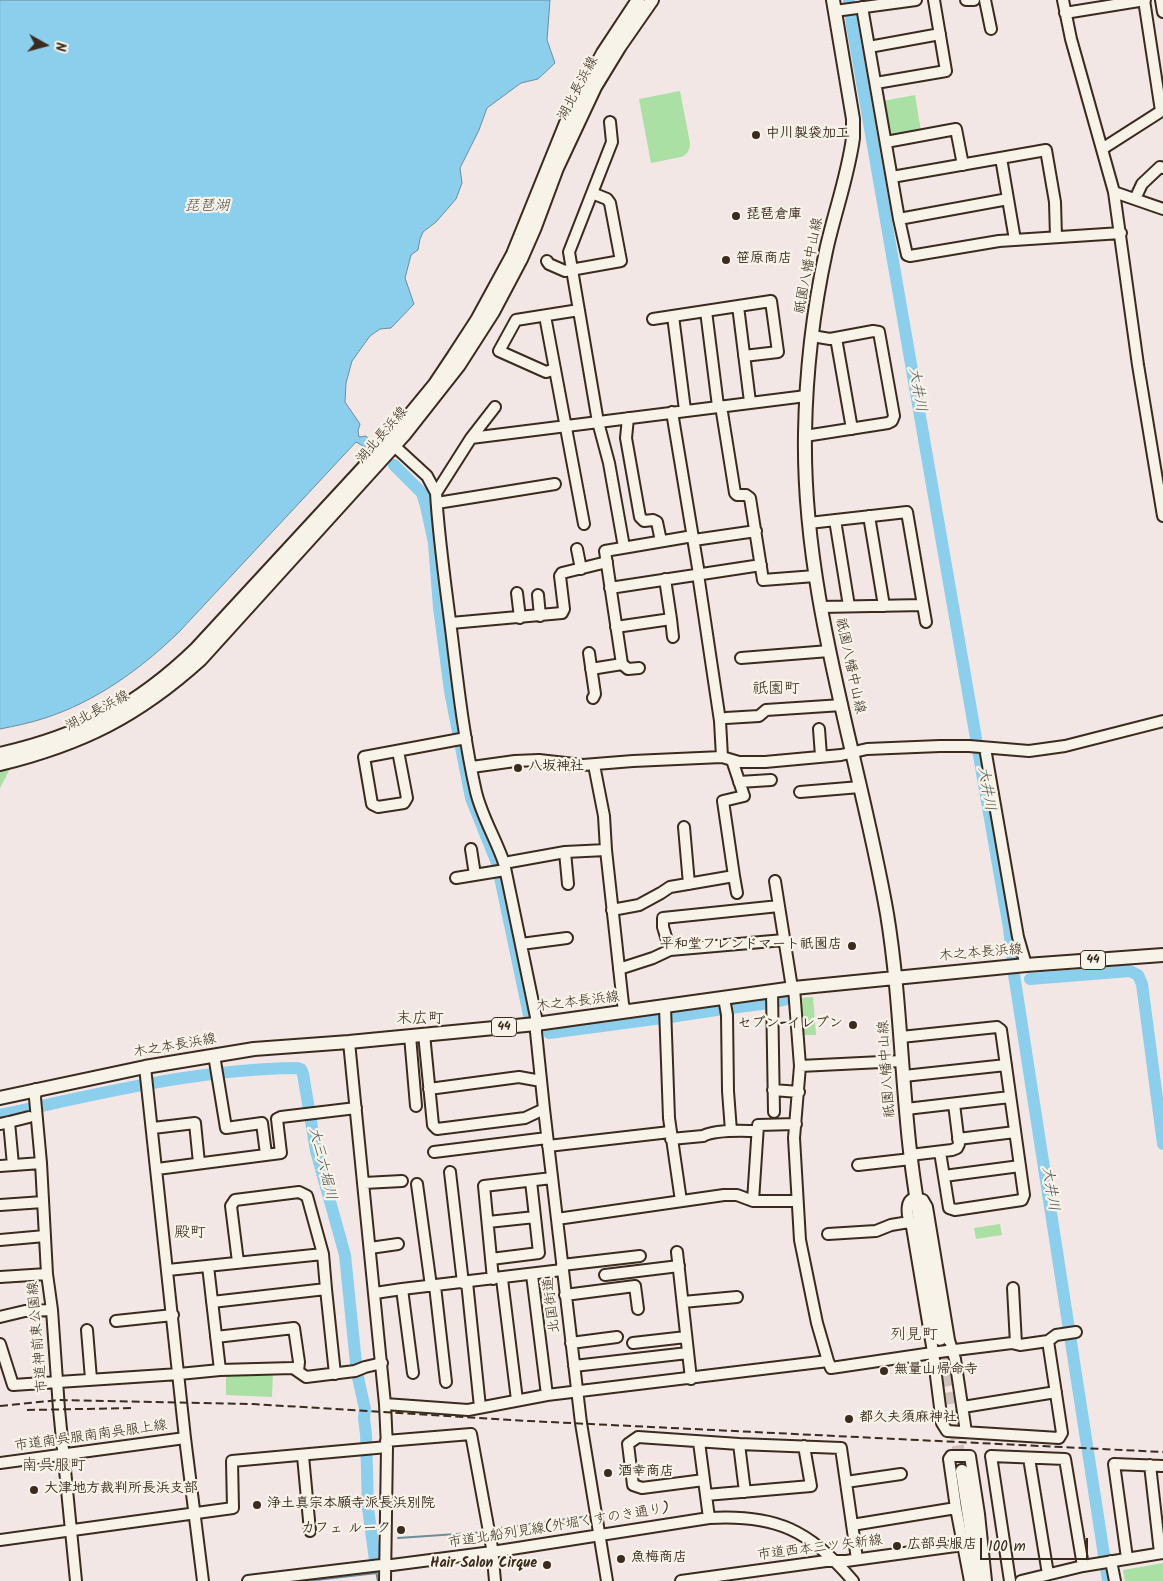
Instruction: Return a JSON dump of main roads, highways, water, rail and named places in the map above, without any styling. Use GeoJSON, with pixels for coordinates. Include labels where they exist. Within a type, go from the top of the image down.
{"type":"FeatureCollection","features":[{"type":"Feature","properties":{"kind":"main road","name":"湖北長浜線"},"geometry":{"type":"LineString","coordinates":[[0,764],[71,743],[106,727],[139,708],[166,689],[200,659],[392,443],[478,320],[513,254],[566,123],[603,53],[638,0]]}},
{"type":"Feature","properties":{"kind":"main road","name":"湖北長浜線"},"geometry":{"type":"LineString","coordinates":[[0,754],[30,748],[102,720],[163,680],[196,649],[433,400],[459,365],[493,312],[528,243],[557,168],[582,111],[606,67],[652,0]]}},
{"type":"Feature","properties":{"kind":"main road","name":"祇園八幡中山線"},"geometry":{"type":"LineString","coordinates":[[838,7],[853,119],[853,138],[825,256],[812,336],[806,396],[805,436],[809,523],[820,607],[887,917],[895,978],[910,1157],[940,1338]]}},
{"type":"Feature","properties":{"kind":"main road","name":"木之本長浜線"},"geometry":{"type":"LineString","coordinates":[[0,1098],[36,1089],[215,1060],[254,1049],[536,1024],[793,988],[1024,965],[1163,955]]}},
{"type":"Feature","properties":{"kind":"main road"},"geometry":{"type":"LineString","coordinates":[[962,1471],[979,1581]]}},
{"type":"Feature","properties":{"kind":"water","name":"琵琶湖"},"geometry":{"type":"Polygon","coordinates":[[[0,0],[550,0],[547,40],[555,63],[538,79],[521,83],[487,108],[479,130],[460,168],[462,183],[456,199],[436,222],[423,232],[418,250],[411,255],[405,278],[414,304],[391,328],[380,329],[370,336],[352,361],[346,383],[345,402],[360,424],[359,437],[366,436],[372,444],[368,449],[356,442],[179,632],[149,659],[116,683],[82,703],[45,718],[0,729],[0,0]]]}},
{"type":"Feature","properties":{"kind":"waterway","name":"大井川"},"geometry":{"type":"LineString","coordinates":[[849,0],[1009,928],[1014,974],[1108,1581]]}},
{"type":"Feature","properties":{"kind":"waterway"},"geometry":{"type":"LineString","coordinates":[[394,465],[422,493],[426,506],[434,543],[439,607],[450,691],[471,798],[497,863],[529,1015]]}},
{"type":"Feature","properties":{"kind":"waterway"},"geometry":{"type":"LineString","coordinates":[[1030,979],[1130,971],[1138,975],[1142,984],[1163,1144]]}},
{"type":"Feature","properties":{"kind":"waterway"},"geometry":{"type":"LineString","coordinates":[[775,1002],[792,998]]}},
{"type":"Feature","properties":{"kind":"waterway"},"geometry":{"type":"LineString","coordinates":[[730,1008],[769,1003]]}},
{"type":"Feature","properties":{"kind":"waterway"},"geometry":{"type":"LineString","coordinates":[[670,1017],[723,1009]]}},
{"type":"Feature","properties":{"kind":"waterway"},"geometry":{"type":"LineString","coordinates":[[549,1033],[662,1018]]}},
{"type":"Feature","properties":{"kind":"waterway","name":"大三六堀川"},"geometry":{"type":"LineString","coordinates":[[0,1115],[110,1091],[184,1078],[259,1069],[301,1069],[316,1151],[345,1255],[357,1373],[365,1409],[368,1508],[375,1560]]}},
{"type":"Feature","properties":{"kind":"waterway"},"geometry":{"type":"LineString","coordinates":[[493,1529],[589,1516]]}},
{"type":"Feature","properties":{"kind":"waterway"},"geometry":{"type":"LineString","coordinates":[[398,1538],[486,1532]]}},
{"type":"Feature","properties":{"kind":"waterway","name":"大三六堀川"},"geometry":{"type":"LineString","coordinates":[[376,1571],[378,1581]]}},
{"type":"Feature","properties":{"kind":"waterway"},"geometry":{"type":"LineString","coordinates":[[307,1581],[377,1573]]}},
{"type":"Feature","properties":{"kind":"tunnel"},"geometry":{"type":"LineString","coordinates":[[940,1339],[962,1471]]}},
{"type":"Feature","properties":{"kind":"railway"},"geometry":{"type":"LineString","coordinates":[[0,1406],[59,1400],[253,1404],[529,1421],[1163,1452]]}},
{"type":"Feature","properties":{"kind":"railway"},"geometry":{"type":"LineString","coordinates":[[27,1410],[135,1408]]}},
{"type":"Feature","properties":{"kind":"place","name":"中川製袋加工"},"geometry":{"type":"Point","coordinates":[756,135]}},
{"type":"Feature","properties":{"kind":"place","name":"琵琶倉庫"},"geometry":{"type":"Point","coordinates":[736,216]}},
{"type":"Feature","properties":{"kind":"place","name":"笹原商店"},"geometry":{"type":"Point","coordinates":[726,260]}},
{"type":"Feature","properties":{"kind":"place","name":"八坂神社"},"geometry":{"type":"Point","coordinates":[518,768]}},
{"type":"Feature","properties":{"kind":"place","name":"平和堂フレンドマート祇園店"},"geometry":{"type":"Point","coordinates":[852,946]}},
{"type":"Feature","properties":{"kind":"place","name":"セブン-イレブン"},"geometry":{"type":"Point","coordinates":[853,1025]}},
{"type":"Feature","properties":{"kind":"place","name":"無量山帰命寺"},"geometry":{"type":"Point","coordinates":[884,1371]}},
{"type":"Feature","properties":{"kind":"place","name":"都久夫須麻神社"},"geometry":{"type":"Point","coordinates":[849,1419]}},
{"type":"Feature","properties":{"kind":"place","name":"酒幸商店"},"geometry":{"type":"Point","coordinates":[608,1473]}},
{"type":"Feature","properties":{"kind":"place","name":"大津地方裁判所長浜支部"},"geometry":{"type":"Point","coordinates":[34,1490]}},
{"type":"Feature","properties":{"kind":"place","name":"浄土真宗本願寺派長浜別院"},"geometry":{"type":"Point","coordinates":[257,1505]}},
{"type":"Feature","properties":{"kind":"place","name":"カフェ ルーク"},"geometry":{"type":"Point","coordinates":[401,1530]}},
{"type":"Feature","properties":{"kind":"place","name":"広部呉服店"},"geometry":{"type":"Point","coordinates":[897,1546]}},
{"type":"Feature","properties":{"kind":"place","name":"魚梅商店"},"geometry":{"type":"Point","coordinates":[621,1559]}},
{"type":"Feature","properties":{"kind":"place","name":"Hair Salon Cirque"},"geometry":{"type":"Point","coordinates":[547,1565]}},
{"type":"Feature","properties":{"kind":"district","name":"祇園町"},"geometry":{"type":"Point","coordinates":[776,690]}},
{"type":"Feature","properties":{"kind":"district","name":"末広町"},"geometry":{"type":"Point","coordinates":[420,1020]}},
{"type":"Feature","properties":{"kind":"district","name":"殿町"},"geometry":{"type":"Point","coordinates":[190,1234]}},
{"type":"Feature","properties":{"kind":"district","name":"列見町"},"geometry":{"type":"Point","coordinates":[914,1336]}},
{"type":"Feature","properties":{"kind":"district","name":"南呉服町"},"geometry":{"type":"Point","coordinates":[54,1467]}}]}
